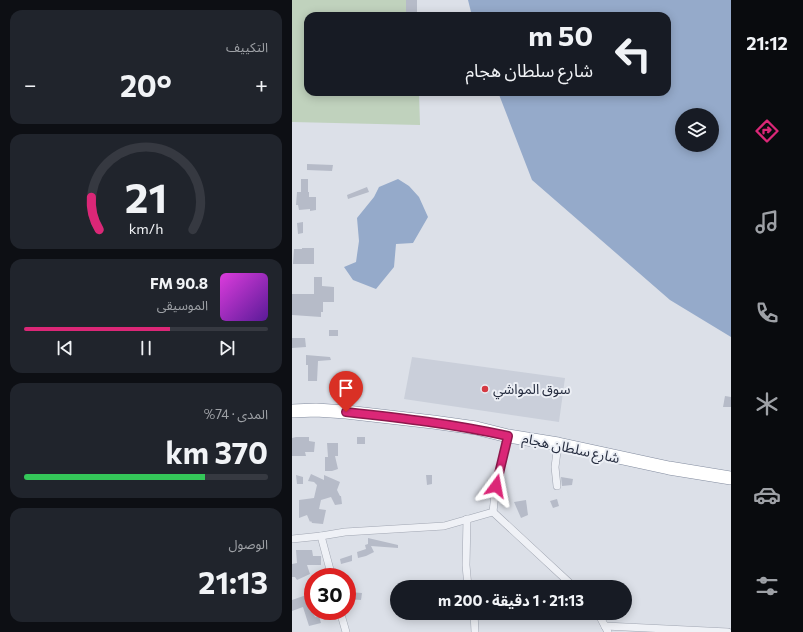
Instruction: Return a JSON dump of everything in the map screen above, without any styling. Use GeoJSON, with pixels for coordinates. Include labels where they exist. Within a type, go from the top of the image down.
{"type":"FeatureCollection","features":[{"type":"Feature","properties":{"kind":"highway","name":"شارع سلطان هجام"},"geometry":{"type":"LineString","coordinates":[[292,410],[346,412],[407,418],[476,428],[508,436],[558,444],[669,468],[731,478]]}},
{"type":"Feature","properties":{"kind":"street"},"geometry":{"type":"LineString","coordinates":[[493,512],[496,488],[508,436]]}},
{"type":"Feature","properties":{"kind":"street"},"geometry":{"type":"LineString","coordinates":[[557,486],[555,467],[558,444]]}},
{"type":"Feature","properties":{"kind":"street"},"geometry":{"type":"LineString","coordinates":[[292,539],[345,532],[444,526],[493,512]]}},
{"type":"Feature","properties":{"kind":"street"},"geometry":{"type":"LineString","coordinates":[[493,512],[566,580]]}},
{"type":"Feature","properties":{"kind":"street"},"geometry":{"type":"LineString","coordinates":[[467,519],[466,565],[467,580]]}},
{"type":"Feature","properties":{"kind":"street"},"geometry":{"type":"LineString","coordinates":[[321,536],[330,568]]}},
{"type":"Feature","properties":{"kind":"street"},"geometry":{"type":"LineString","coordinates":[[343,620],[346,632]]}},
{"type":"Feature","properties":{"kind":"street"},"geometry":{"type":"LineString","coordinates":[[475,620],[476,632]]}},
{"type":"Feature","properties":{"kind":"street"},"geometry":{"type":"LineString","coordinates":[[602,620],[606,629],[728,632]]}},
{"type":"Feature","properties":{"kind":"shaded area","name":"سوق المواشي"},"geometry":{"type":"Polygon","coordinates":[[[412,357],[565,378],[559,422],[404,399],[412,357]]]}},
{"type":"Feature","properties":{"kind":"green space"},"geometry":{"type":"Polygon","coordinates":[[[292,0],[415,0],[416,12],[304,12],[304,96],[419,96],[420,125],[292,122],[292,0]]]}},
{"type":"Feature","properties":{"kind":"water"},"geometry":{"type":"Polygon","coordinates":[[[468,0],[731,0],[731,337],[670,300],[532,180],[500,96],[671,96],[671,12],[471,12],[468,0]]]}},
{"type":"Feature","properties":{"kind":"water"},"geometry":{"type":"Polygon","coordinates":[[[398,179],[409,186],[419,197],[428,217],[413,243],[396,244],[394,267],[376,289],[353,280],[344,267],[356,262],[359,241],[357,218],[374,197],[379,187],[398,179]]]}},
{"type":"Feature","properties":{"kind":"building"},"geometry":{"type":"Polygon","coordinates":[[[406,0],[417,0],[417,12],[406,12],[406,0]]]}},
{"type":"Feature","properties":{"kind":"building"},"geometry":{"type":"Polygon","coordinates":[[[307,164],[333,165],[332,171],[307,170],[307,164]]]}},
{"type":"Feature","properties":{"kind":"building"},"geometry":{"type":"Polygon","coordinates":[[[301,179],[308,179],[309,197],[316,197],[316,210],[299,210],[298,205],[296,205],[297,192],[301,192],[301,179]]]}},
{"type":"Feature","properties":{"kind":"building"},"geometry":{"type":"Polygon","coordinates":[[[367,187],[369,192],[348,199],[347,195],[367,187]]]}},
{"type":"Feature","properties":{"kind":"building"},"geometry":{"type":"Polygon","coordinates":[[[303,222],[303,233],[298,234],[297,223],[303,222]]]}},
{"type":"Feature","properties":{"kind":"building"},"geometry":{"type":"Polygon","coordinates":[[[314,248],[314,264],[293,264],[294,249],[314,248]]]}},
{"type":"Feature","properties":{"kind":"building"},"geometry":{"type":"Polygon","coordinates":[[[314,277],[322,277],[322,286],[334,287],[334,302],[323,302],[323,312],[321,312],[321,317],[292,315],[292,294],[314,294],[314,277]]]}},
{"type":"Feature","properties":{"kind":"building"},"geometry":{"type":"Polygon","coordinates":[[[329,330],[338,330],[338,336],[329,336],[329,330]]]}},
{"type":"Feature","properties":{"kind":"building"},"geometry":{"type":"Polygon","coordinates":[[[292,338],[305,338],[306,347],[292,348],[292,338]]]}},
{"type":"Feature","properties":{"kind":"building"},"geometry":{"type":"Polygon","coordinates":[[[306,355],[330,357],[331,360],[318,361],[317,381],[308,381],[308,365],[306,365],[306,355]]]}},
{"type":"Feature","properties":{"kind":"building"},"geometry":{"type":"Polygon","coordinates":[[[725,396],[731,397],[731,407],[723,407],[725,396]]]}},
{"type":"Feature","properties":{"kind":"building"},"geometry":{"type":"Polygon","coordinates":[[[309,437],[309,441],[315,442],[314,452],[305,452],[306,456],[292,456],[292,438],[309,437]]]}},
{"type":"Feature","properties":{"kind":"building"},"geometry":{"type":"Polygon","coordinates":[[[357,437],[365,437],[365,444],[357,444],[357,437]]]}},
{"type":"Feature","properties":{"kind":"building"},"geometry":{"type":"Polygon","coordinates":[[[327,443],[338,443],[338,456],[335,456],[338,469],[332,471],[325,471],[325,457],[328,457],[327,443]]]}},
{"type":"Feature","properties":{"kind":"building"},"geometry":{"type":"Polygon","coordinates":[[[311,474],[324,480],[324,475],[340,482],[337,490],[341,496],[342,504],[335,505],[331,497],[321,500],[319,509],[326,510],[323,524],[310,522],[307,515],[299,518],[299,500],[314,498],[317,485],[314,482],[308,481],[311,474]]]}},
{"type":"Feature","properties":{"kind":"building"},"geometry":{"type":"Polygon","coordinates":[[[296,475],[303,477],[303,484],[297,484],[296,475]]]}},
{"type":"Feature","properties":{"kind":"building"},"geometry":{"type":"Polygon","coordinates":[[[426,475],[432,475],[432,484],[427,485],[426,475]]]}},
{"type":"Feature","properties":{"kind":"building"},"geometry":{"type":"Polygon","coordinates":[[[561,477],[573,479],[572,485],[562,486],[561,477]]]}},
{"type":"Feature","properties":{"kind":"building"},"geometry":{"type":"Polygon","coordinates":[[[557,499],[559,506],[553,508],[550,501],[557,499]]]}},
{"type":"Feature","properties":{"kind":"building"},"geometry":{"type":"Polygon","coordinates":[[[526,500],[528,515],[521,518],[514,502],[526,500]]]}},
{"type":"Feature","properties":{"kind":"building"},"geometry":{"type":"Polygon","coordinates":[[[368,538],[398,545],[398,548],[371,546],[374,552],[358,558],[357,552],[366,549],[365,545],[368,544],[368,538]]]}},
{"type":"Feature","properties":{"kind":"building"},"geometry":{"type":"Polygon","coordinates":[[[296,550],[312,550],[313,556],[321,556],[321,565],[307,565],[308,568],[304,568],[304,577],[297,580],[295,577],[292,577],[292,564],[297,563],[296,550]]]}},
{"type":"Feature","properties":{"kind":"building"},"geometry":{"type":"Polygon","coordinates":[[[352,555],[352,561],[341,564],[340,559],[352,555]]]}},
{"type":"Feature","properties":{"kind":"building"},"geometry":{"type":"Polygon","coordinates":[[[356,593],[362,593],[361,600],[356,600],[356,593]]]}},
{"type":"Feature","properties":{"kind":"building"},"geometry":{"type":"Polygon","coordinates":[[[304,596],[304,610],[303,607],[292,611],[292,600],[304,596]]]}},
{"type":"Feature","properties":{"kind":"building"},"geometry":{"type":"Polygon","coordinates":[[[307,620],[320,620],[321,623],[309,626],[307,620]]]}},
{"type":"Feature","properties":{"kind":"place","name":"سوق المواشي"},"geometry":{"type":"Point","coordinates":[485,389]}},
{"type":"Feature","properties":{"kind":"route"},"geometry":{"type":"LineString","coordinates":[[346,412],[407,418],[476,428],[508,436],[496,486]]}}]}
